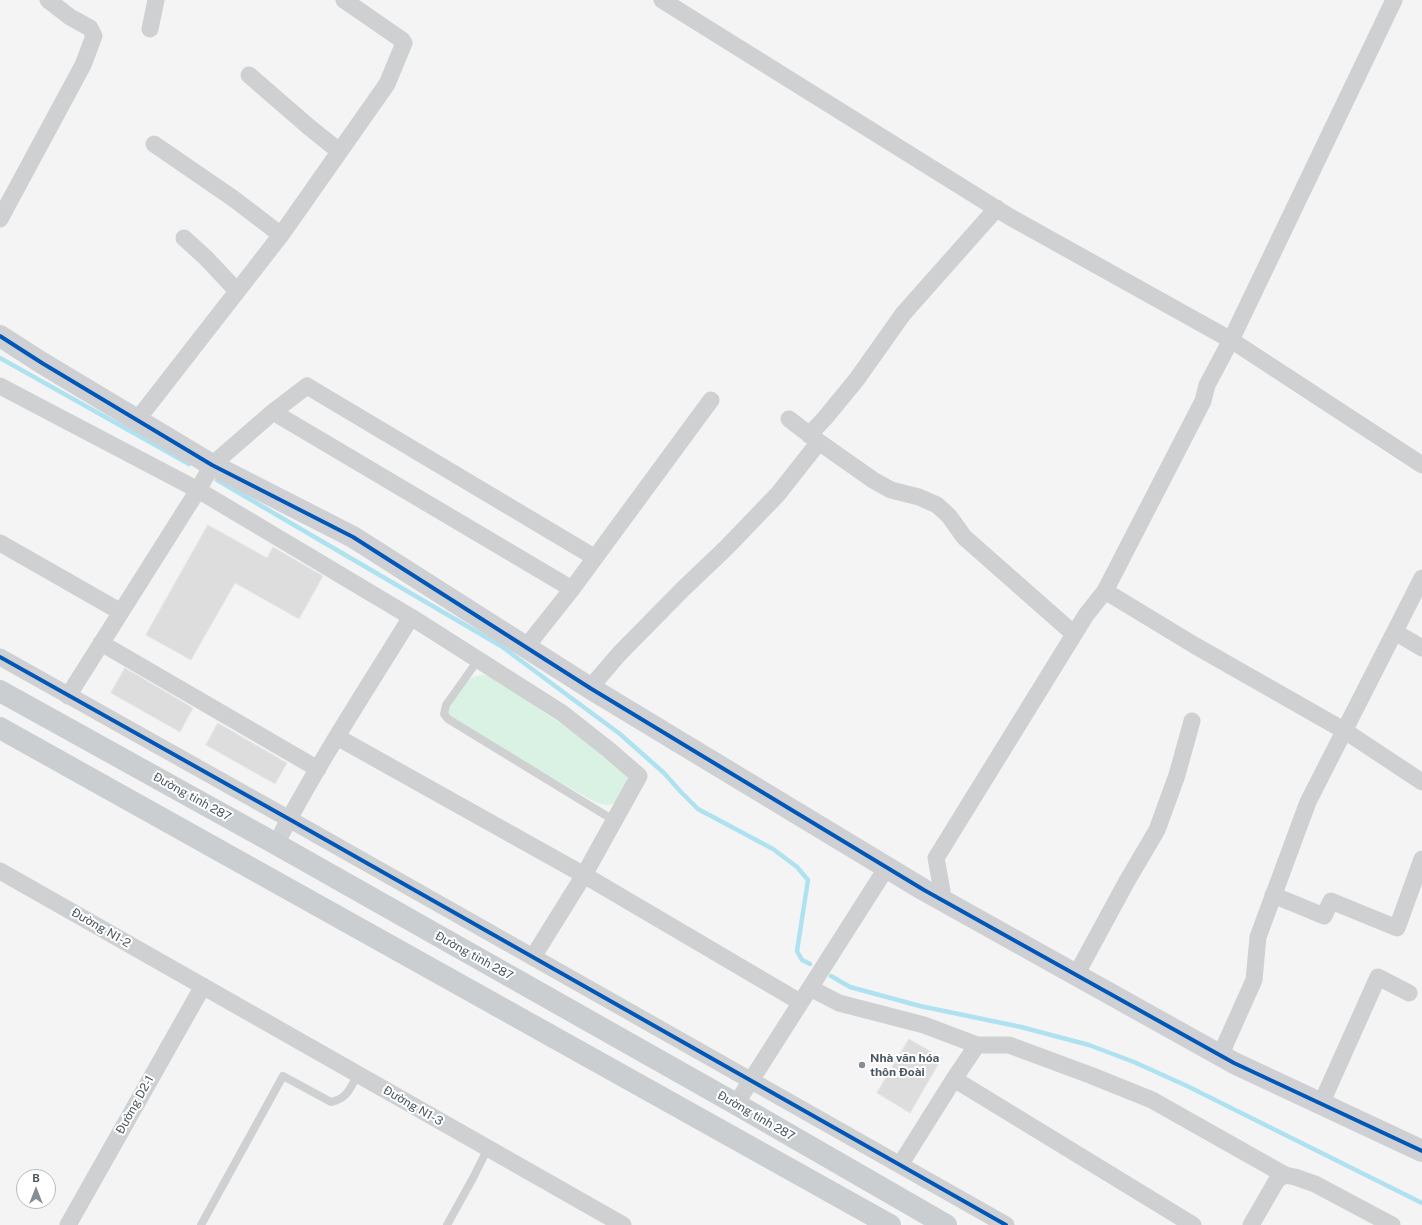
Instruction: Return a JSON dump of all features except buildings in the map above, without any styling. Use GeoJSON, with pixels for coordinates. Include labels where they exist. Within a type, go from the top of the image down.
{"type":"FeatureCollection","features":[{"type":"Feature","properties":{"kind":"main road","name":"Đường tỉnh 287"},"geometry":{"type":"LineString","coordinates":[[0,691],[276,844],[736,1104],[946,1225]]}},
{"type":"Feature","properties":{"kind":"main road"},"geometry":{"type":"LineString","coordinates":[[34,746],[49,719]]}},
{"type":"Feature","properties":{"kind":"main road"},"geometry":{"type":"LineString","coordinates":[[0,728],[886,1224]]}},
{"type":"Feature","properties":{"kind":"street"},"geometry":{"type":"LineString","coordinates":[[1,216],[83,65],[94,36],[90,28],[70,17],[48,0]]}},
{"type":"Feature","properties":{"kind":"street"},"geometry":{"type":"LineString","coordinates":[[150,29],[156,0]]}},
{"type":"Feature","properties":{"kind":"street"},"geometry":{"type":"LineString","coordinates":[[137,420],[281,235],[387,84],[404,43],[402,40],[344,0]]}},
{"type":"Feature","properties":{"kind":"street"},"geometry":{"type":"LineString","coordinates":[[662,0],[997,208],[1127,283],[1231,340],[1422,465]]}},
{"type":"Feature","properties":{"kind":"street"},"geometry":{"type":"LineString","coordinates":[[939,898],[942,891],[936,858],[1086,615],[1105,591],[1203,401],[1207,385],[1231,340],[1394,0]]}},
{"type":"Feature","properties":{"kind":"street"},"geometry":{"type":"LineString","coordinates":[[249,75],[309,127],[340,151]]}},
{"type":"Feature","properties":{"kind":"street"},"geometry":{"type":"LineString","coordinates":[[154,144],[234,199],[281,235]]}},
{"type":"Feature","properties":{"kind":"street"},"geometry":{"type":"LineString","coordinates":[[590,688],[624,649],[778,494],[814,439],[825,418],[857,379],[903,314],[997,208]]}},
{"type":"Feature","properties":{"kind":"street"},"geometry":{"type":"LineString","coordinates":[[184,238],[206,258],[237,291]]}},
{"type":"Feature","properties":{"kind":"street"},"geometry":{"type":"LineString","coordinates":[[0,336],[212,465],[354,537],[590,688],[939,898],[1220,1056],[1422,1151]]}},
{"type":"Feature","properties":{"kind":"street"},"geometry":{"type":"LineString","coordinates":[[0,386],[198,490],[411,617],[562,713],[639,776],[584,875],[533,957]]}},
{"type":"Feature","properties":{"kind":"street"},"geometry":{"type":"LineString","coordinates":[[68,696],[198,490],[212,465],[273,412],[307,386],[594,558]]}},
{"type":"Feature","properties":{"kind":"street"},"geometry":{"type":"LineString","coordinates":[[526,648],[711,400]]}},
{"type":"Feature","properties":{"kind":"street"},"geometry":{"type":"LineString","coordinates":[[273,412],[572,588]]}},
{"type":"Feature","properties":{"kind":"street"},"geometry":{"type":"LineString","coordinates":[[789,419],[814,439],[873,480],[891,490],[919,497],[936,505],[949,516],[964,537],[1074,634]]}},
{"type":"Feature","properties":{"kind":"street"},"geometry":{"type":"LineString","coordinates":[[0,543],[120,612]]}},
{"type":"Feature","properties":{"kind":"street"},"geometry":{"type":"LineString","coordinates":[[1220,1056],[1254,980],[1258,937],[1308,802],[1422,578]]}},
{"type":"Feature","properties":{"kind":"street"},"geometry":{"type":"LineString","coordinates":[[1105,591],[1194,645],[1345,731],[1422,782]]}},
{"type":"Feature","properties":{"kind":"street"},"geometry":{"type":"LineString","coordinates":[[276,844],[337,737],[411,617]]}},
{"type":"Feature","properties":{"kind":"street"},"geometry":{"type":"LineString","coordinates":[[1395,632],[1422,648]]}},
{"type":"Feature","properties":{"kind":"street"},"geometry":{"type":"LineString","coordinates":[[101,643],[318,769]]}},
{"type":"Feature","properties":{"kind":"street"},"geometry":{"type":"LineString","coordinates":[[0,657],[1006,1225]]}},
{"type":"Feature","properties":{"kind":"street"},"geometry":{"type":"LineString","coordinates":[[1076,975],[1127,882],[1158,830],[1177,775],[1192,721]]}},
{"type":"Feature","properties":{"kind":"street"},"geometry":{"type":"LineString","coordinates":[[337,737],[584,875],[800,1002]]}},
{"type":"Feature","properties":{"kind":"street"},"geometry":{"type":"LineString","coordinates":[[1273,895],[1324,916],[1331,901],[1396,928],[1422,859]]}},
{"type":"Feature","properties":{"kind":"street"},"geometry":{"type":"LineString","coordinates":[[736,1104],[887,867]]}},
{"type":"Feature","properties":{"kind":"street","name":"Đường N1-2"},"geometry":{"type":"LineString","coordinates":[[0,871],[203,986]]}},
{"type":"Feature","properties":{"kind":"street"},"geometry":{"type":"LineString","coordinates":[[1321,1104],[1378,978],[1409,993]]}},
{"type":"Feature","properties":{"kind":"street","name":"Đường N1-3"},"geometry":{"type":"LineString","coordinates":[[203,986],[623,1225]]}},
{"type":"Feature","properties":{"kind":"street","name":"Đường D2-1"},"geometry":{"type":"LineString","coordinates":[[68,1225],[203,986]]}},
{"type":"Feature","properties":{"kind":"street"},"geometry":{"type":"LineString","coordinates":[[810,988],[839,1003],[924,1025],[977,1045],[1009,1045],[1152,1100],[1285,1175],[1315,1184],[1392,1225]]}},
{"type":"Feature","properties":{"kind":"street"},"geometry":{"type":"LineString","coordinates":[[900,1165],[977,1045]]}},
{"type":"Feature","properties":{"kind":"street"},"geometry":{"type":"LineString","coordinates":[[954,1079],[1193,1225]]}},
{"type":"Feature","properties":{"kind":"street"},"geometry":{"type":"LineString","coordinates":[[1251,1225],[1277,1180],[1285,1175]]}},
{"type":"Feature","properties":{"kind":"lane"},"geometry":{"type":"LineString","coordinates":[[478,660],[446,705],[444,714],[448,719],[615,821]]}},
{"type":"Feature","properties":{"kind":"lane"},"geometry":{"type":"LineString","coordinates":[[201,1225],[283,1076],[331,1102],[340,1100],[347,1095],[358,1074]]}},
{"type":"Feature","properties":{"kind":"lane"},"geometry":{"type":"LineString","coordinates":[[447,1225],[488,1148]]}},
{"type":"Feature","properties":{"kind":"green space"},"geometry":{"type":"Polygon","coordinates":[[[483,675],[492,677],[579,736],[627,775],[627,783],[615,803],[608,805],[597,803],[453,723],[446,711],[460,687],[470,679],[483,675]]]}},
{"type":"Feature","properties":{"kind":"waterway"},"geometry":{"type":"LineString","coordinates":[[0,358],[189,464]]}},
{"type":"Feature","properties":{"kind":"waterway"},"geometry":{"type":"LineString","coordinates":[[217,480],[501,646],[620,734],[664,773],[698,809],[773,849],[797,867],[808,880],[797,951],[802,960],[810,964]]}},
{"type":"Feature","properties":{"kind":"waterway"},"geometry":{"type":"LineString","coordinates":[[831,976],[850,987],[920,1006],[1021,1027],[1089,1045],[1134,1062],[1187,1086],[1422,1203]]}},
{"type":"Feature","properties":{"kind":"cycle path"},"geometry":{"type":"LineString","coordinates":[[0,336],[42,363],[212,465],[353,537],[590,688],[924,890],[1234,1063],[1422,1151]]}},
{"type":"Feature","properties":{"kind":"cycle path"},"geometry":{"type":"LineString","coordinates":[[0,657],[1006,1225]]}},
{"type":"Feature","properties":{"kind":"place","name":"Nhà văn hóa thôn Đoài"},"geometry":{"type":"Point","coordinates":[862,1065]}}]}
